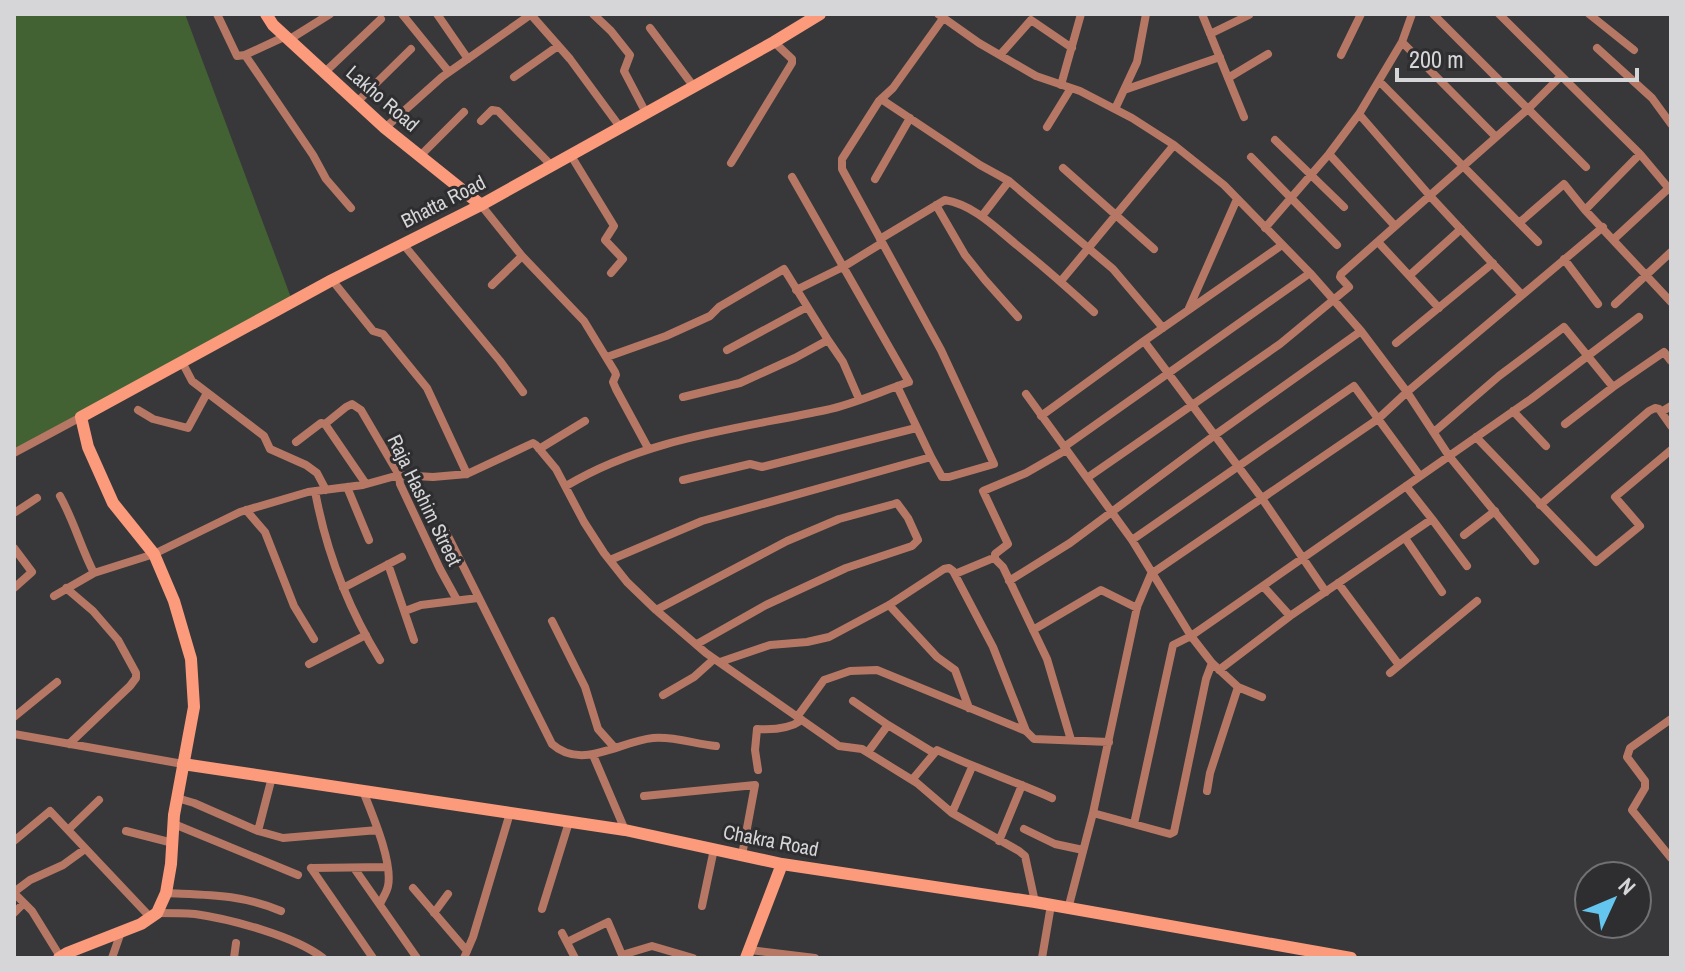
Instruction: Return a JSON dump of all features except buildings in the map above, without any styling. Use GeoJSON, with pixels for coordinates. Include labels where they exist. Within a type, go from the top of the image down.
{"type":"FeatureCollection","features":[{"type":"Feature","properties":{"kind":"main road","name":"Lakho Road"},"geometry":{"type":"LineString","coordinates":[[266,14],[273,25],[385,128],[481,205]]}},
{"type":"Feature","properties":{"kind":"main road","name":"Bhatta Road"},"geometry":{"type":"LineString","coordinates":[[81,417],[332,280],[481,205],[820,14]]}},
{"type":"Feature","properties":{"kind":"main road"},"geometry":{"type":"LineString","coordinates":[[60,958],[141,924],[154,915],[166,893],[177,798],[194,707],[191,659],[174,601],[154,554],[113,503],[88,447],[81,417]]}},
{"type":"Feature","properties":{"kind":"main road","name":"Chakra Road"},"geometry":{"type":"LineString","coordinates":[[183,764],[625,830],[782,864],[1035,902],[1351,958]]}},
{"type":"Feature","properties":{"kind":"main road"},"geometry":{"type":"LineString","coordinates":[[748,954],[782,864]]}},
{"type":"Feature","properties":{"kind":"street"},"geometry":{"type":"LineString","coordinates":[[217,14],[237,56],[288,37],[330,14]]}},
{"type":"Feature","properties":{"kind":"street"},"geometry":{"type":"LineString","coordinates":[[402,14],[449,72]]}},
{"type":"Feature","properties":{"kind":"street"},"geometry":{"type":"LineString","coordinates":[[437,14],[468,59]]}},
{"type":"Feature","properties":{"kind":"street"},"geometry":{"type":"LineString","coordinates":[[593,14],[630,55],[624,71],[646,113]]}},
{"type":"Feature","properties":{"kind":"street"},"geometry":{"type":"LineString","coordinates":[[1047,127],[1066,86],[1081,14]]}},
{"type":"Feature","properties":{"kind":"street"},"geometry":{"type":"LineString","coordinates":[[1115,109],[1137,62],[1146,14]]}},
{"type":"Feature","properties":{"kind":"street"},"geometry":{"type":"LineString","coordinates":[[1202,14],[1244,117]]}},
{"type":"Feature","properties":{"kind":"street"},"geometry":{"type":"LineString","coordinates":[[1341,55],[1361,14]]}},
{"type":"Feature","properties":{"kind":"street"},"geometry":{"type":"LineString","coordinates":[[1265,228],[1359,114],[1402,42],[1412,14]]}},
{"type":"Feature","properties":{"kind":"street"},"geometry":{"type":"LineString","coordinates":[[1433,14],[1586,167]]}},
{"type":"Feature","properties":{"kind":"street"},"geometry":{"type":"LineString","coordinates":[[1499,14],[1640,154],[1670,189],[1614,239]]}},
{"type":"Feature","properties":{"kind":"street"},"geometry":{"type":"LineString","coordinates":[[385,128],[449,72],[530,15],[558,46],[620,127]]}},
{"type":"Feature","properties":{"kind":"street"},"geometry":{"type":"LineString","coordinates":[[897,386],[942,477],[994,464],[941,350],[841,164],[866,121],[905,72],[941,15],[1036,76],[1115,109],[1174,145],[1224,185],[1310,273],[1361,331],[1407,392],[1449,456],[1535,561]]}},
{"type":"Feature","properties":{"kind":"street"},"geometry":{"type":"LineString","coordinates":[[1210,34],[1249,15]]}},
{"type":"Feature","properties":{"kind":"street"},"geometry":{"type":"LineString","coordinates":[[1596,16],[1634,50]]}},
{"type":"Feature","properties":{"kind":"street"},"geometry":{"type":"LineString","coordinates":[[324,73],[381,19]]}},
{"type":"Feature","properties":{"kind":"street"},"geometry":{"type":"LineString","coordinates":[[1000,55],[1031,20],[1072,48]]}},
{"type":"Feature","properties":{"kind":"street"},"geometry":{"type":"LineString","coordinates":[[650,28],[694,87]]}},
{"type":"Feature","properties":{"kind":"street"},"geometry":{"type":"LineString","coordinates":[[731,163],[792,63],[790,56],[774,42]]}},
{"type":"Feature","properties":{"kind":"street"},"geometry":{"type":"LineString","coordinates":[[1402,42],[1496,137]]}},
{"type":"Feature","properties":{"kind":"street"},"geometry":{"type":"LineString","coordinates":[[514,77],[558,46]]}},
{"type":"Feature","properties":{"kind":"street"},"geometry":{"type":"LineString","coordinates":[[1597,48],[1652,98],[1671,124]]}},
{"type":"Feature","properties":{"kind":"street"},"geometry":{"type":"LineString","coordinates":[[357,102],[411,49]]}},
{"type":"Feature","properties":{"kind":"street"},"geometry":{"type":"LineString","coordinates":[[1228,78],[1268,54]]}},
{"type":"Feature","properties":{"kind":"street"},"geometry":{"type":"LineString","coordinates":[[245,55],[326,179],[351,208]]}},
{"type":"Feature","properties":{"kind":"street"},"geometry":{"type":"LineString","coordinates":[[1124,90],[1220,57]]}},
{"type":"Feature","properties":{"kind":"street"},"geometry":{"type":"LineString","coordinates":[[1087,478],[1280,344],[1335,300],[1349,287],[1340,277],[1341,274],[1528,109],[1561,76]]}},
{"type":"Feature","properties":{"kind":"street"},"geometry":{"type":"LineString","coordinates":[[1379,81],[1538,242]]}},
{"type":"Feature","properties":{"kind":"street"},"geometry":{"type":"LineString","coordinates":[[881,99],[1009,181],[1113,269],[1163,328]]}},
{"type":"Feature","properties":{"kind":"street"},"geometry":{"type":"LineString","coordinates":[[481,121],[492,110],[498,111],[551,165]]}},
{"type":"Feature","properties":{"kind":"street"},"geometry":{"type":"LineString","coordinates":[[420,156],[464,112]]}},
{"type":"Feature","properties":{"kind":"street"},"geometry":{"type":"LineString","coordinates":[[1359,114],[1522,295]]}},
{"type":"Feature","properties":{"kind":"street"},"geometry":{"type":"LineString","coordinates":[[875,179],[910,118]]}},
{"type":"Feature","properties":{"kind":"street"},"geometry":{"type":"LineString","coordinates":[[1275,140],[1344,207]]}},
{"type":"Feature","properties":{"kind":"street"},"geometry":{"type":"LineString","coordinates":[[1061,281],[1174,145]]}},
{"type":"Feature","properties":{"kind":"street"},"geometry":{"type":"LineString","coordinates":[[570,154],[614,226],[605,240],[623,259],[611,273]]}},
{"type":"Feature","properties":{"kind":"street"},"geometry":{"type":"LineString","coordinates":[[1329,154],[1395,226]]}},
{"type":"Feature","properties":{"kind":"street"},"geometry":{"type":"LineString","coordinates":[[1585,210],[1640,154]]}},
{"type":"Feature","properties":{"kind":"street"},"geometry":{"type":"LineString","coordinates":[[1251,157],[1337,245]]}},
{"type":"Feature","properties":{"kind":"street"},"geometry":{"type":"LineString","coordinates":[[1063,168],[1154,249]]}},
{"type":"Feature","properties":{"kind":"street"},"geometry":{"type":"LineString","coordinates":[[566,486],[594,470],[648,448],[830,409],[909,382],[792,177]]}},
{"type":"Feature","properties":{"kind":"street"},"geometry":{"type":"LineString","coordinates":[[982,216],[1009,181]]}},
{"type":"Feature","properties":{"kind":"street"},"geometry":{"type":"LineString","coordinates":[[1519,223],[1564,184],[1671,302]]}},
{"type":"Feature","properties":{"kind":"street"},"geometry":{"type":"LineString","coordinates":[[1188,310],[1237,199]]}},
{"type":"Feature","properties":{"kind":"street"},"geometry":{"type":"LineString","coordinates":[[796,290],[843,267],[945,200],[958,202],[982,216],[1094,312]]}},
{"type":"Feature","properties":{"kind":"street"},"geometry":{"type":"LineString","coordinates":[[481,205],[522,256],[584,321],[607,357],[616,375],[613,382],[616,389],[648,448]]}},
{"type":"Feature","properties":{"kind":"street"},"geometry":{"type":"LineString","coordinates":[[936,205],[965,255],[1018,317]]}},
{"type":"Feature","properties":{"kind":"street"},"geometry":{"type":"LineString","coordinates":[[1068,909],[1093,813],[1137,608],[1151,574],[1378,419],[1603,227]]}},
{"type":"Feature","properties":{"kind":"street"},"geometry":{"type":"LineString","coordinates":[[1410,275],[1461,229]]}},
{"type":"Feature","properties":{"kind":"street"},"geometry":{"type":"LineString","coordinates":[[1378,242],[1439,308]]}},
{"type":"Feature","properties":{"kind":"street"},"geometry":{"type":"LineString","coordinates":[[403,244],[523,392]]}},
{"type":"Feature","properties":{"kind":"street"},"geometry":{"type":"LineString","coordinates":[[1041,416],[1282,245]]}},
{"type":"Feature","properties":{"kind":"street"},"geometry":{"type":"LineString","coordinates":[[1615,304],[1671,252]]}},
{"type":"Feature","properties":{"kind":"street"},"geometry":{"type":"LineString","coordinates":[[492,285],[522,256]]}},
{"type":"Feature","properties":{"kind":"street"},"geometry":{"type":"LineString","coordinates":[[1564,259],[1598,304]]}},
{"type":"Feature","properties":{"kind":"street"},"geometry":{"type":"LineString","coordinates":[[1396,343],[1493,263]]}},
{"type":"Feature","properties":{"kind":"street"},"geometry":{"type":"LineString","coordinates":[[607,357],[710,316],[722,305],[784,269],[843,362],[859,399]]}},
{"type":"Feature","properties":{"kind":"street"},"geometry":{"type":"LineString","coordinates":[[995,559],[995,554],[1008,544],[983,491],[1026,473],[1065,448],[1310,273]]}},
{"type":"Feature","properties":{"kind":"street"},"geometry":{"type":"LineString","coordinates":[[332,280],[373,331],[383,334],[427,388],[467,474]]}},
{"type":"Feature","properties":{"kind":"street"},"geometry":{"type":"LineString","coordinates":[[727,350],[807,307]]}},
{"type":"Feature","properties":{"kind":"street"},"geometry":{"type":"LineString","coordinates":[[1134,824],[1171,648],[1176,642],[1191,636],[1303,559],[1513,411],[1639,317]]}},
{"type":"Feature","properties":{"kind":"street"},"geometry":{"type":"LineString","coordinates":[[1434,432],[1499,376],[1564,327],[1613,387]]}},
{"type":"Feature","properties":{"kind":"street"},"geometry":{"type":"LineString","coordinates":[[1009,581],[1070,543],[1361,331]]}},
{"type":"Feature","properties":{"kind":"street"},"geometry":{"type":"LineString","coordinates":[[683,397],[740,383],[828,340]]}},
{"type":"Feature","properties":{"kind":"street"},"geometry":{"type":"LineString","coordinates":[[1144,341],[1261,497],[1326,592]]}},
{"type":"Feature","properties":{"kind":"street"},"geometry":{"type":"LineString","coordinates":[[1565,424],[1664,352],[1671,361]]}},
{"type":"Feature","properties":{"kind":"street"},"geometry":{"type":"LineString","coordinates":[[182,362],[192,381],[264,436],[270,449],[317,473],[326,490]]}},
{"type":"Feature","properties":{"kind":"street"},"geometry":{"type":"LineString","coordinates":[[1132,540],[1354,386],[1420,476]]}},
{"type":"Feature","properties":{"kind":"street"},"geometry":{"type":"LineString","coordinates":[[138,410],[153,419],[188,428],[207,393]]}},
{"type":"Feature","properties":{"kind":"street"},"geometry":{"type":"LineString","coordinates":[[1026,394],[1132,540],[1191,636],[1215,667],[1238,687],[1262,697]]}},
{"type":"Feature","properties":{"kind":"street","name":"Raja Hashim Street"},"geometry":{"type":"LineString","coordinates":[[325,424],[352,404],[361,410],[399,475],[400,484],[457,600]]}},
{"type":"Feature","properties":{"kind":"street"},"geometry":{"type":"LineString","coordinates":[[1661,412],[1671,406]]}},
{"type":"Feature","properties":{"kind":"street"},"geometry":{"type":"LineString","coordinates":[[1540,505],[1649,411],[1655,408],[1661,412],[1671,426]]}},
{"type":"Feature","properties":{"kind":"street"},"geometry":{"type":"LineString","coordinates":[[1513,411],[1546,446]]}},
{"type":"Feature","properties":{"kind":"street"},"geometry":{"type":"LineString","coordinates":[[14,453],[81,417]]}},
{"type":"Feature","properties":{"kind":"street"},"geometry":{"type":"LineString","coordinates":[[539,449],[585,421]]}},
{"type":"Feature","properties":{"kind":"street"},"geometry":{"type":"LineString","coordinates":[[296,442],[321,423],[325,424],[366,484]]}},
{"type":"Feature","properties":{"kind":"street"},"geometry":{"type":"LineString","coordinates":[[683,480],[750,464],[762,467],[916,428]]}},
{"type":"Feature","properties":{"kind":"street"},"geometry":{"type":"LineString","coordinates":[[1476,437],[1596,562],[1640,526],[1615,497],[1671,450]]}},
{"type":"Feature","properties":{"kind":"street"},"geometry":{"type":"LineString","coordinates":[[54,596],[94,573],[154,554],[246,510],[315,491],[366,484],[399,475],[433,477],[467,474],[533,443],[556,469],[584,522],[610,560],[656,610],[717,661],[839,746],[868,752],[912,780],[952,813],[1019,851],[1025,856],[1035,902]]}},
{"type":"Feature","properties":{"kind":"street"},"geometry":{"type":"LineString","coordinates":[[610,560],[702,521],[931,457]]}},
{"type":"Feature","properties":{"kind":"street"},"geometry":{"type":"LineString","coordinates":[[1406,486],[1467,566]]}},
{"type":"Feature","properties":{"kind":"street"},"geometry":{"type":"LineString","coordinates":[[347,487],[369,540]]}},
{"type":"Feature","properties":{"kind":"street"},"geometry":{"type":"LineString","coordinates":[[315,491],[320,521],[353,615],[380,660]]}},
{"type":"Feature","properties":{"kind":"street"},"geometry":{"type":"LineString","coordinates":[[60,496],[94,573]]}},
{"type":"Feature","properties":{"kind":"street"},"geometry":{"type":"LineString","coordinates":[[14,513],[37,498]]}},
{"type":"Feature","properties":{"kind":"street"},"geometry":{"type":"LineString","coordinates":[[656,610],[787,541],[839,519],[897,503],[902,508],[918,540],[912,546],[846,568],[766,605],[697,644]]}},
{"type":"Feature","properties":{"kind":"street"},"geometry":{"type":"LineString","coordinates":[[246,510],[265,532],[288,592],[314,639]]}},
{"type":"Feature","properties":{"kind":"street"},"geometry":{"type":"LineString","coordinates":[[1464,535],[1495,511]]}},
{"type":"Feature","properties":{"kind":"street"},"geometry":{"type":"LineString","coordinates":[[1093,813],[1170,834],[1174,832],[1206,679],[1215,667],[1432,519]]}},
{"type":"Feature","properties":{"kind":"street"},"geometry":{"type":"LineString","coordinates":[[443,526],[552,744],[560,751],[593,755],[652,738],[716,746]]}},
{"type":"Feature","properties":{"kind":"street"},"geometry":{"type":"LineString","coordinates":[[1405,538],[1442,592]]}},
{"type":"Feature","properties":{"kind":"street"},"geometry":{"type":"LineString","coordinates":[[14,548],[32,572],[14,588]]}},
{"type":"Feature","properties":{"kind":"street"},"geometry":{"type":"LineString","coordinates":[[343,588],[402,557]]}},
{"type":"Feature","properties":{"kind":"street"},"geometry":{"type":"LineString","coordinates":[[955,574],[995,559]]}},
{"type":"Feature","properties":{"kind":"street"},"geometry":{"type":"LineString","coordinates":[[995,559],[1003,567],[1047,659],[1071,740]]}},
{"type":"Feature","properties":{"kind":"street"},"geometry":{"type":"LineString","coordinates":[[388,564],[414,640]]}},
{"type":"Feature","properties":{"kind":"street"},"geometry":{"type":"LineString","coordinates":[[663,695],[717,661],[770,645],[829,637],[949,568],[993,647],[1026,731]]}},
{"type":"Feature","properties":{"kind":"street"},"geometry":{"type":"LineString","coordinates":[[1338,583],[1399,665]]}},
{"type":"Feature","properties":{"kind":"street"},"geometry":{"type":"LineString","coordinates":[[1263,586],[1290,616]]}},
{"type":"Feature","properties":{"kind":"street"},"geometry":{"type":"LineString","coordinates":[[66,588],[93,611],[118,640],[136,673],[130,686],[69,744]]}},
{"type":"Feature","properties":{"kind":"street"},"geometry":{"type":"LineString","coordinates":[[1033,630],[1101,590],[1137,608]]}},
{"type":"Feature","properties":{"kind":"street"},"geometry":{"type":"LineString","coordinates":[[405,611],[421,605],[478,598]]}},
{"type":"Feature","properties":{"kind":"street"},"geometry":{"type":"LineString","coordinates":[[1390,673],[1477,601]]}},
{"type":"Feature","properties":{"kind":"street"},"geometry":{"type":"LineString","coordinates":[[889,605],[937,657],[955,670],[969,708]]}},
{"type":"Feature","properties":{"kind":"street"},"geometry":{"type":"LineString","coordinates":[[552,621],[585,687],[598,729],[614,747]]}},
{"type":"Feature","properties":{"kind":"street"},"geometry":{"type":"LineString","coordinates":[[309,664],[366,635]]}},
{"type":"Feature","properties":{"kind":"street"},"geometry":{"type":"LineString","coordinates":[[758,770],[755,750],[757,729],[795,724],[824,680],[850,671],[877,670],[1026,731],[1034,739],[1109,742]]}},
{"type":"Feature","properties":{"kind":"street"},"geometry":{"type":"LineString","coordinates":[[14,717],[57,682]]}},
{"type":"Feature","properties":{"kind":"street"},"geometry":{"type":"LineString","coordinates":[[1207,791],[1238,687]]}},
{"type":"Feature","properties":{"kind":"street"},"geometry":{"type":"LineString","coordinates":[[853,701],[934,753]]}},
{"type":"Feature","properties":{"kind":"street"},"geometry":{"type":"LineString","coordinates":[[1671,719],[1630,748],[1627,757],[1645,781],[1645,788],[1632,810],[1671,858]]}},
{"type":"Feature","properties":{"kind":"street"},"geometry":{"type":"LineString","coordinates":[[868,752],[888,725]]}},
{"type":"Feature","properties":{"kind":"street"},"geometry":{"type":"LineString","coordinates":[[14,734],[183,764]]}},
{"type":"Feature","properties":{"kind":"street"},"geometry":{"type":"LineString","coordinates":[[912,780],[937,750],[1052,798]]}},
{"type":"Feature","properties":{"kind":"street"},"geometry":{"type":"LineString","coordinates":[[593,755],[625,830]]}},
{"type":"Feature","properties":{"kind":"street"},"geometry":{"type":"LineString","coordinates":[[952,813],[972,767]]}},
{"type":"Feature","properties":{"kind":"street"},"geometry":{"type":"LineString","coordinates":[[258,831],[272,777]]}},
{"type":"Feature","properties":{"kind":"street"},"geometry":{"type":"LineString","coordinates":[[644,796],[755,785],[742,855]]}},
{"type":"Feature","properties":{"kind":"street"},"geometry":{"type":"LineString","coordinates":[[999,841],[1022,785]]}},
{"type":"Feature","properties":{"kind":"street"},"geometry":{"type":"LineString","coordinates":[[363,791],[382,842],[387,867],[388,887],[380,904]]}},
{"type":"Feature","properties":{"kind":"street"},"geometry":{"type":"LineString","coordinates":[[177,798],[283,838],[378,830]]}},
{"type":"Feature","properties":{"kind":"street"},"geometry":{"type":"LineString","coordinates":[[68,830],[99,800]]}},
{"type":"Feature","properties":{"kind":"street"},"geometry":{"type":"LineString","coordinates":[[15,838],[50,811],[154,915],[193,914],[226,920],[291,940],[310,954],[323,958]]}},
{"type":"Feature","properties":{"kind":"street"},"geometry":{"type":"LineString","coordinates":[[413,888],[465,955],[510,813]]}},
{"type":"Feature","properties":{"kind":"street"},"geometry":{"type":"LineString","coordinates":[[542,909],[569,822]]}},
{"type":"Feature","properties":{"kind":"street"},"geometry":{"type":"LineString","coordinates":[[174,824],[298,875]]}},
{"type":"Feature","properties":{"kind":"street"},"geometry":{"type":"LineString","coordinates":[[1024,829],[1055,844],[1083,850]]}},
{"type":"Feature","properties":{"kind":"street"},"geometry":{"type":"LineString","coordinates":[[126,831],[173,843]]}},
{"type":"Feature","properties":{"kind":"street"},"geometry":{"type":"LineString","coordinates":[[60,958],[32,911],[14,893],[30,880],[47,874],[85,849]]}},
{"type":"Feature","properties":{"kind":"street"},"geometry":{"type":"LineString","coordinates":[[702,906],[714,849]]}},
{"type":"Feature","properties":{"kind":"street"},"geometry":{"type":"LineString","coordinates":[[373,958],[311,868],[387,867]]}},
{"type":"Feature","properties":{"kind":"street"},"geometry":{"type":"LineString","coordinates":[[354,868],[417,958]]}},
{"type":"Feature","properties":{"kind":"street"},"geometry":{"type":"LineString","coordinates":[[166,893],[235,897],[281,911]]}},
{"type":"Feature","properties":{"kind":"street"},"geometry":{"type":"LineString","coordinates":[[434,913],[448,894]]}},
{"type":"Feature","properties":{"kind":"street"},"geometry":{"type":"LineString","coordinates":[[14,913],[24,903]]}},
{"type":"Feature","properties":{"kind":"street"},"geometry":{"type":"LineString","coordinates":[[1042,958],[1051,905]]}},
{"type":"Feature","properties":{"kind":"street"},"geometry":{"type":"LineString","coordinates":[[567,942],[608,922],[622,955],[652,946],[693,958]]}},
{"type":"Feature","properties":{"kind":"street"},"geometry":{"type":"LineString","coordinates":[[112,958],[121,932]]}},
{"type":"Feature","properties":{"kind":"street"},"geometry":{"type":"LineString","coordinates":[[562,933],[575,958]]}},
{"type":"Feature","properties":{"kind":"street"},"geometry":{"type":"LineString","coordinates":[[234,958],[236,943]]}},
{"type":"Feature","properties":{"kind":"street"},"geometry":{"type":"LineString","coordinates":[[748,954],[815,958]]}},
{"type":"Feature","properties":{"kind":"green space"},"geometry":{"type":"Polygon","coordinates":[[[14,14],[185,14],[293,303],[14,454],[14,14]]]}}]}
